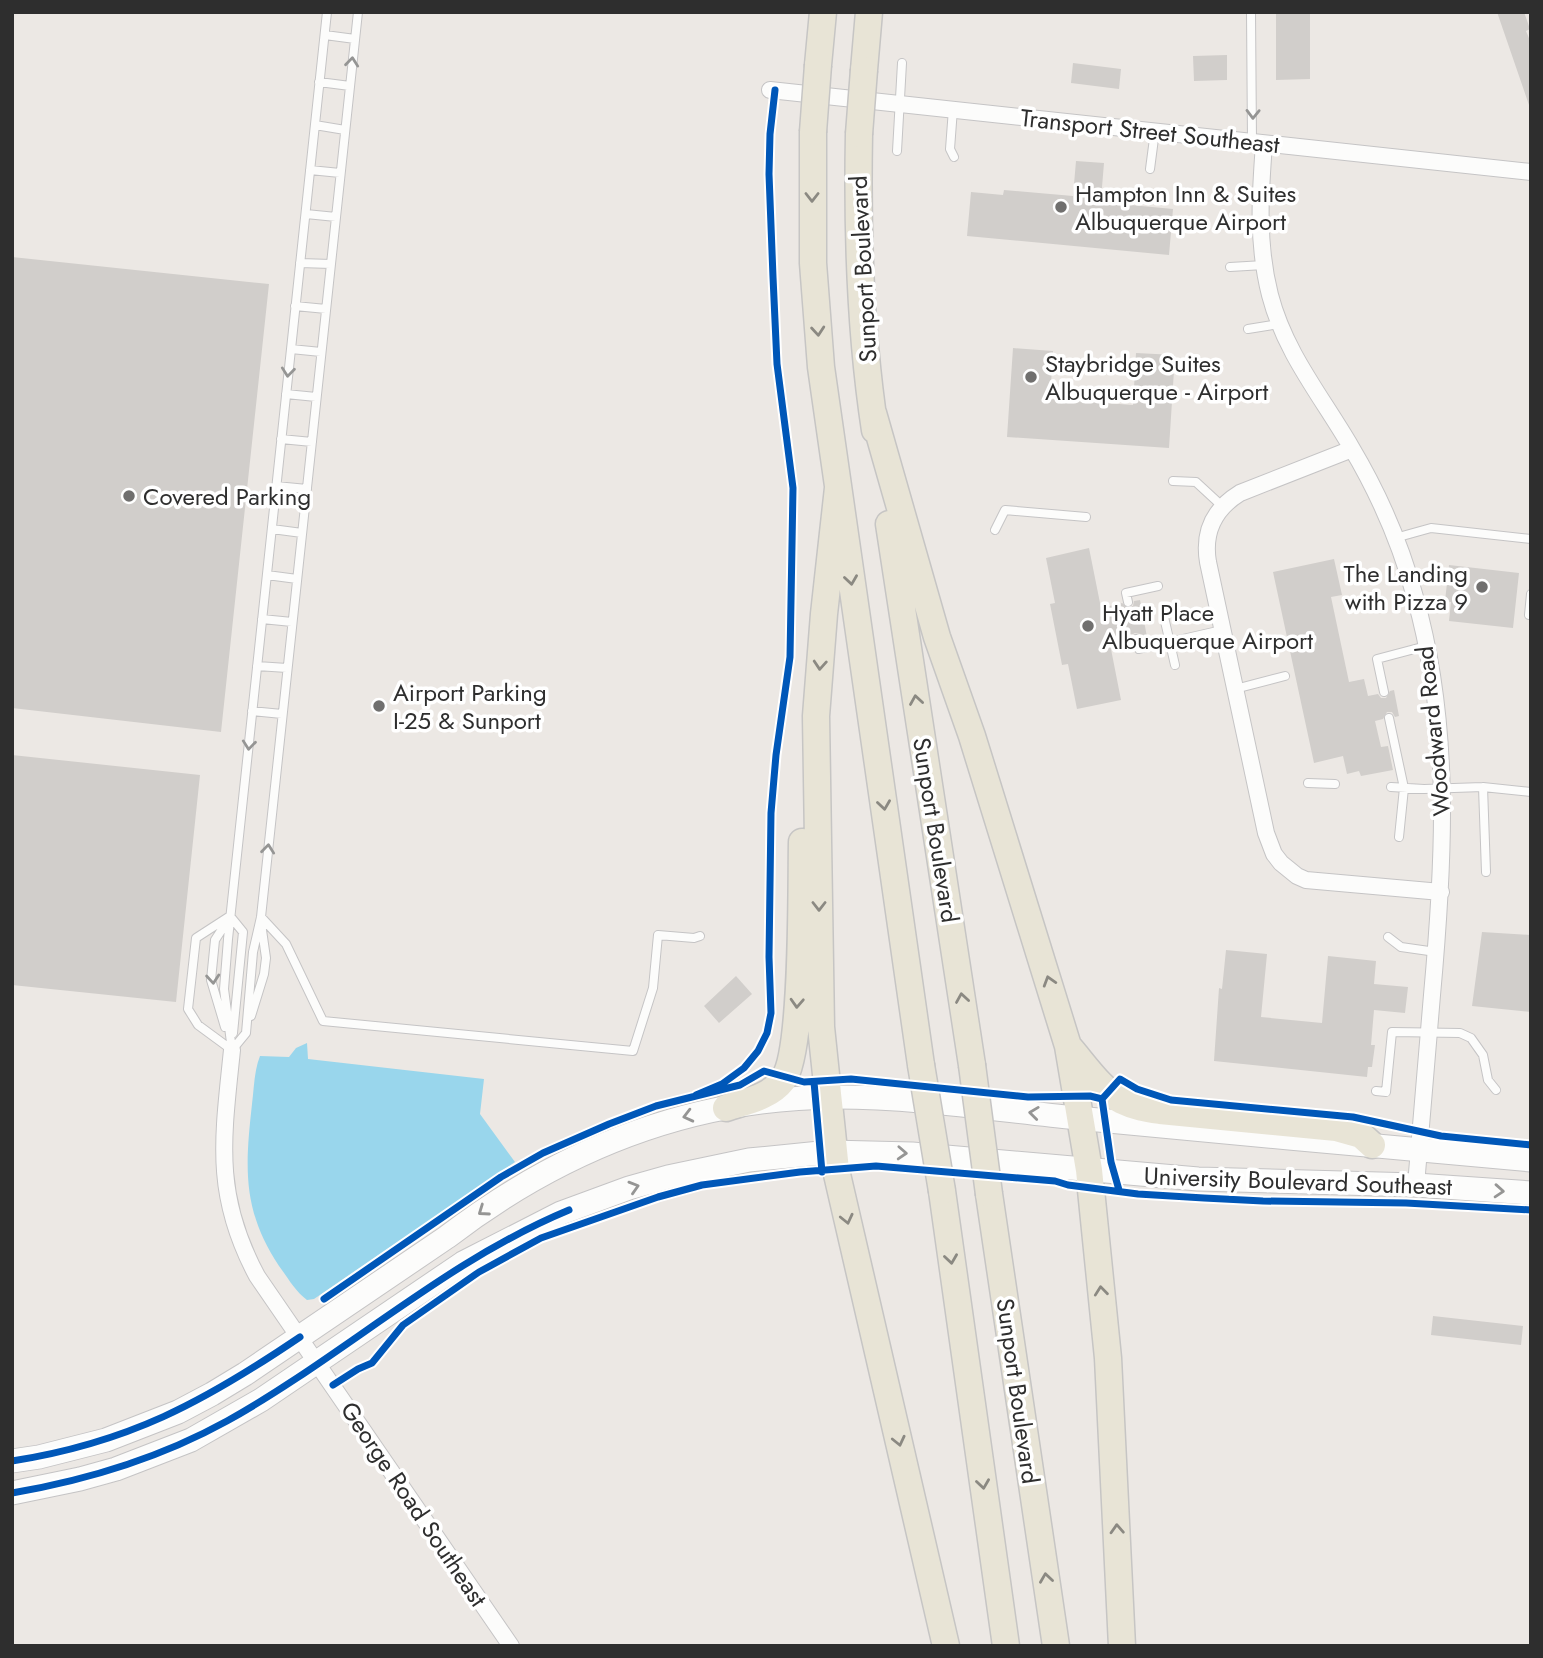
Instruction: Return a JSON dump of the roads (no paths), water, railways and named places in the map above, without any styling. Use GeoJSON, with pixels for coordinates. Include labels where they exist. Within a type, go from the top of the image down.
{"type":"FeatureCollection","features":[{"type":"Feature","properties":{"kind":"main road","name":"Sunport Boulevard"},"geometry":{"type":"LineString","coordinates":[[823,12],[813,132],[812,211],[821,367],[1006,1646]]}},
{"type":"Feature","properties":{"kind":"main road","name":"Sunport Boulevard"},"geometry":{"type":"LineString","coordinates":[[869,12],[859,134],[860,277],[873,413],[972,1065],[1056,1646]]}},
{"type":"Feature","properties":{"kind":"main road"},"geometry":{"type":"LineString","coordinates":[[873,413],[937,637],[976,749],[1068,1046],[1089,1170],[1108,1359],[1122,1646]]}},
{"type":"Feature","properties":{"kind":"main road"},"geometry":{"type":"LineString","coordinates":[[838,488],[816,716],[821,1027],[836,1170],[946,1646]]}},
{"type":"Feature","properties":{"kind":"main road"},"geometry":{"type":"LineString","coordinates":[[726,1108],[764,1096],[775,1088],[785,1078],[791,1052],[798,1010],[803,770],[816,716]]}},
{"type":"Feature","properties":{"kind":"main road"},"geometry":{"type":"LineString","coordinates":[[1068,1046],[1109,1091],[1134,1106],[1160,1111],[1336,1128],[1361,1135],[1372,1145]]}},
{"type":"Feature","properties":{"kind":"main road","name":"University Boulevard Southeast"},"geometry":{"type":"LineString","coordinates":[[12,1461],[73,1449],[143,1427],[212,1394],[545,1171],[617,1138],[666,1122],[726,1108],[828,1098],[911,1100],[1531,1160]]}},
{"type":"Feature","properties":{"kind":"main road","name":"University Boulevard Southeast"},"geometry":{"type":"LineString","coordinates":[[12,1493],[80,1479],[154,1456],[227,1421],[463,1264],[517,1234],[569,1210],[629,1188],[708,1167],[789,1155],[912,1154],[1198,1179],[1416,1185],[1531,1194]]}},
{"type":"Feature","properties":{"kind":"street","name":"Transport Street Southeast"},"geometry":{"type":"LineString","coordinates":[[770,90],[1531,172]]}},
{"type":"Feature","properties":{"kind":"street","name":"Woodward Road"},"geometry":{"type":"LineString","coordinates":[[1258,143],[1259,213],[1264,265],[1279,323],[1304,374],[1352,449],[1372,486],[1395,538],[1416,598],[1434,693],[1443,788],[1441,892],[1416,1185]]}},
{"type":"Feature","properties":{"kind":"street"},"geometry":{"type":"LineString","coordinates":[[1352,449],[1240,493],[1222,506],[1210,526],[1206,550],[1222,630],[1266,833],[1274,854],[1281,863],[1297,876],[1316,883],[1441,892]]}},
{"type":"Feature","properties":{"kind":"street","name":"George Road Southeast"},"geometry":{"type":"LineString","coordinates":[[232,1050],[223,1136],[225,1184],[229,1208],[246,1254],[257,1276],[511,1646]]}},
{"type":"Feature","properties":{"kind":"lane"},"geometry":{"type":"LineString","coordinates":[[232,1050],[224,989],[230,916],[327,12]]}},
{"type":"Feature","properties":{"kind":"lane"},"geometry":{"type":"LineString","coordinates":[[232,1050],[246,1033],[253,952],[261,917],[358,12]]}},
{"type":"Feature","properties":{"kind":"lane"},"geometry":{"type":"LineString","coordinates":[[1251,12],[1258,143]]}},
{"type":"Feature","properties":{"kind":"lane"},"geometry":{"type":"LineString","coordinates":[[324,35],[355,39]]}},
{"type":"Feature","properties":{"kind":"lane"},"geometry":{"type":"LineString","coordinates":[[897,151],[902,63]]}},
{"type":"Feature","properties":{"kind":"lane"},"geometry":{"type":"LineString","coordinates":[[319,82],[350,86]]}},
{"type":"Feature","properties":{"kind":"lane"},"geometry":{"type":"LineString","coordinates":[[953,109],[950,149],[954,157]]}},
{"type":"Feature","properties":{"kind":"lane"},"geometry":{"type":"LineString","coordinates":[[315,125],[345,130]]}},
{"type":"Feature","properties":{"kind":"lane"},"geometry":{"type":"LineString","coordinates":[[1150,169],[1155,131]]}},
{"type":"Feature","properties":{"kind":"lane"},"geometry":{"type":"LineString","coordinates":[[310,170],[340,173]]}},
{"type":"Feature","properties":{"kind":"lane"},"geometry":{"type":"LineString","coordinates":[[306,214],[336,217]]}},
{"type":"Feature","properties":{"kind":"lane"},"geometry":{"type":"LineString","coordinates":[[300,263],[331,264]]}},
{"type":"Feature","properties":{"kind":"lane"},"geometry":{"type":"LineString","coordinates":[[1230,267],[1264,265]]}},
{"type":"Feature","properties":{"kind":"lane"},"geometry":{"type":"LineString","coordinates":[[295,306],[326,309]]}},
{"type":"Feature","properties":{"kind":"lane"},"geometry":{"type":"LineString","coordinates":[[1248,329],[1279,323]]}},
{"type":"Feature","properties":{"kind":"lane"},"geometry":{"type":"LineString","coordinates":[[291,349],[321,352]]}},
{"type":"Feature","properties":{"kind":"lane"},"geometry":{"type":"LineString","coordinates":[[286,394],[316,397]]}},
{"type":"Feature","properties":{"kind":"lane"},"geometry":{"type":"LineString","coordinates":[[281,439],[312,442]]}},
{"type":"Feature","properties":{"kind":"lane"},"geometry":{"type":"LineString","coordinates":[[1173,481],[1196,482],[1222,506]]}},
{"type":"Feature","properties":{"kind":"lane"},"geometry":{"type":"LineString","coordinates":[[276,486],[307,489]]}},
{"type":"Feature","properties":{"kind":"lane"},"geometry":{"type":"LineString","coordinates":[[995,530],[1005,510],[1086,517]]}},
{"type":"Feature","properties":{"kind":"lane"},"geometry":{"type":"LineString","coordinates":[[1395,538],[1431,528],[1531,539]]}},
{"type":"Feature","properties":{"kind":"lane"},"geometry":{"type":"LineString","coordinates":[[272,529],[302,533]]}},
{"type":"Feature","properties":{"kind":"lane"},"geometry":{"type":"LineString","coordinates":[[267,575],[297,579]]}},
{"type":"Feature","properties":{"kind":"lane"},"geometry":{"type":"LineString","coordinates":[[1128,602],[1126,593],[1158,586]]}},
{"type":"Feature","properties":{"kind":"lane"},"geometry":{"type":"LineString","coordinates":[[1529,615],[1531,594]]}},
{"type":"Feature","properties":{"kind":"lane"},"geometry":{"type":"LineString","coordinates":[[1164,617],[1175,665]]}},
{"type":"Feature","properties":{"kind":"lane"},"geometry":{"type":"LineString","coordinates":[[262,619],[292,622]]}},
{"type":"Feature","properties":{"kind":"lane"},"geometry":{"type":"LineString","coordinates":[[1136,639],[1139,649],[1222,630]]}},
{"type":"Feature","properties":{"kind":"lane"},"geometry":{"type":"LineString","coordinates":[[1384,692],[1377,659],[1426,646]]}},
{"type":"Feature","properties":{"kind":"lane"},"geometry":{"type":"LineString","coordinates":[[257,666],[287,668]]}},
{"type":"Feature","properties":{"kind":"lane"},"geometry":{"type":"LineString","coordinates":[[1235,689],[1284,676]]}},
{"type":"Feature","properties":{"kind":"lane"},"geometry":{"type":"LineString","coordinates":[[252,711],[282,714]]}},
{"type":"Feature","properties":{"kind":"lane"},"geometry":{"type":"LineString","coordinates":[[1389,718],[1404,788],[1399,837]]}},
{"type":"Feature","properties":{"kind":"lane"},"geometry":{"type":"LineString","coordinates":[[1308,783],[1335,784]]}},
{"type":"Feature","properties":{"kind":"lane"},"geometry":{"type":"LineString","coordinates":[[1391,787],[1483,787],[1531,792]]}},
{"type":"Feature","properties":{"kind":"lane"},"geometry":{"type":"LineString","coordinates":[[1483,787],[1486,872]]}},
{"type":"Feature","properties":{"kind":"lane"},"geometry":{"type":"LineString","coordinates":[[230,916],[243,932],[232,1050]]}},
{"type":"Feature","properties":{"kind":"lane"},"geometry":{"type":"LineString","coordinates":[[230,916],[215,940],[211,980],[232,1050]]}},
{"type":"Feature","properties":{"kind":"lane"},"geometry":{"type":"LineString","coordinates":[[230,916],[196,938],[188,1009],[198,1025],[232,1050]]}},
{"type":"Feature","properties":{"kind":"lane"},"geometry":{"type":"LineString","coordinates":[[261,917],[286,943],[323,1021],[633,1051],[653,988],[658,935],[694,938],[700,936]]}},
{"type":"Feature","properties":{"kind":"lane"},"geometry":{"type":"LineString","coordinates":[[1388,937],[1401,947],[1436,952]]}},
{"type":"Feature","properties":{"kind":"lane"},"geometry":{"type":"LineString","coordinates":[[1376,1091],[1386,1092],[1392,1032],[1460,1034],[1471,1038],[1483,1055],[1488,1080],[1496,1090]]}},
{"type":"Feature","properties":{"kind":"water"},"geometry":{"type":"Polygon","coordinates":[[[307,1043],[308,1059],[484,1079],[480,1114],[515,1162],[314,1299],[307,1300],[279,1266],[258,1226],[249,1188],[248,1148],[256,1068],[260,1056],[289,1057],[296,1048],[307,1043]]]}},
{"type":"Feature","properties":{"kind":"place","name":"Hampton Inn & Suites Albuquerque Airport"},"geometry":{"type":"Point","coordinates":[1061,207]}},
{"type":"Feature","properties":{"kind":"place","name":"Staybridge Suites Albuquerque - Airport"},"geometry":{"type":"Point","coordinates":[1031,377]}},
{"type":"Feature","properties":{"kind":"place","name":"Covered Parking"},"geometry":{"type":"Point","coordinates":[129,496]}},
{"type":"Feature","properties":{"kind":"place","name":"The Landing with Pizza 9"},"geometry":{"type":"Point","coordinates":[1482,587]}},
{"type":"Feature","properties":{"kind":"place","name":"Hyatt Place Albuquerque Airport"},"geometry":{"type":"Point","coordinates":[1088,626]}},
{"type":"Feature","properties":{"kind":"place","name":"Airport Parking I-25 & Sunport"},"geometry":{"type":"Point","coordinates":[379,706]}}]}
